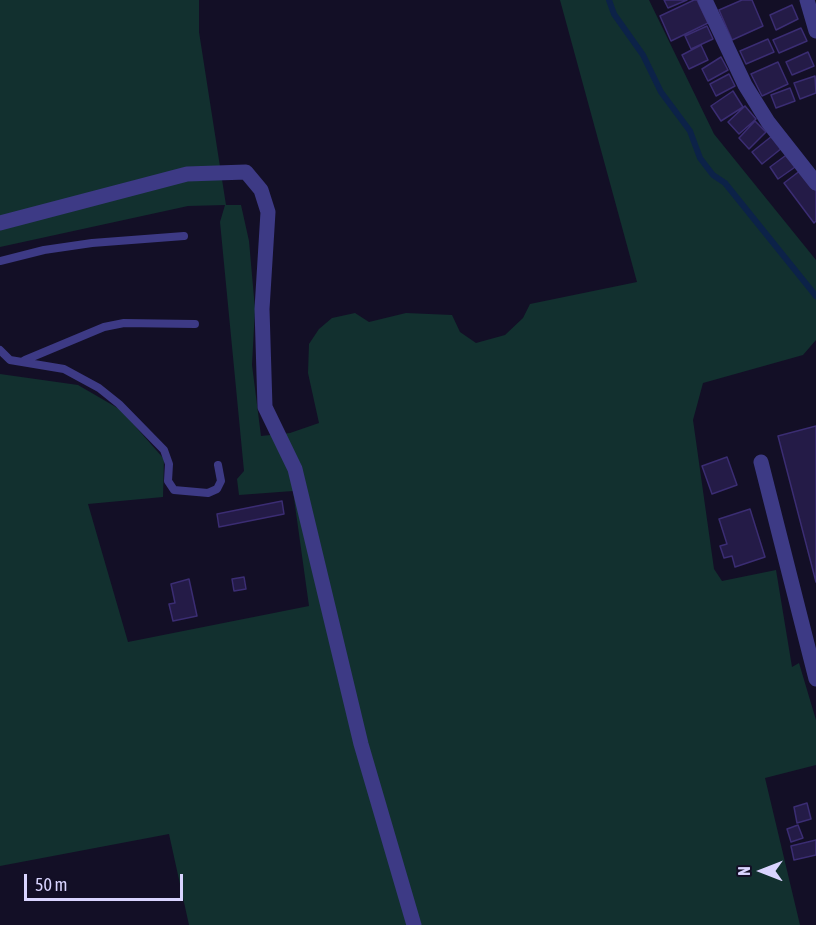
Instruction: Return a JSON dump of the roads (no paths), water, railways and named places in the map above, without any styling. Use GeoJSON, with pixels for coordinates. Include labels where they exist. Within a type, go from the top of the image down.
{"type":"FeatureCollection","features":[{"type":"Feature","properties":{"kind":"street"},"geometry":{"type":"LineString","coordinates":[[705,0],[745,85],[768,122],[816,183]]}},
{"type":"Feature","properties":{"kind":"street"},"geometry":{"type":"LineString","coordinates":[[807,0],[816,31]]}},
{"type":"Feature","properties":{"kind":"street"},"geometry":{"type":"LineString","coordinates":[[0,223],[187,174],[246,172],[261,190],[268,212],[262,309],[265,407],[295,469],[361,744],[414,925]]}},
{"type":"Feature","properties":{"kind":"street"},"geometry":{"type":"LineString","coordinates":[[761,462],[811,640],[816,679]]}},
{"type":"Feature","properties":{"kind":"lane"},"geometry":{"type":"LineString","coordinates":[[0,261],[44,250],[92,243],[184,236]]}},
{"type":"Feature","properties":{"kind":"lane"},"geometry":{"type":"LineString","coordinates":[[18,362],[46,353],[104,327],[124,323],[195,324]]}},
{"type":"Feature","properties":{"kind":"lane"},"geometry":{"type":"LineString","coordinates":[[0,350],[10,360],[64,369],[99,388],[119,404],[164,450],[170,464],[168,481],[174,490],[208,493],[217,489],[221,481],[218,465]]}},
{"type":"Feature","properties":{"kind":"waterway"},"geometry":{"type":"LineString","coordinates":[[609,0],[614,14],[643,55],[661,92],[690,131],[700,158],[713,175],[725,183],[816,296]]}}]}
